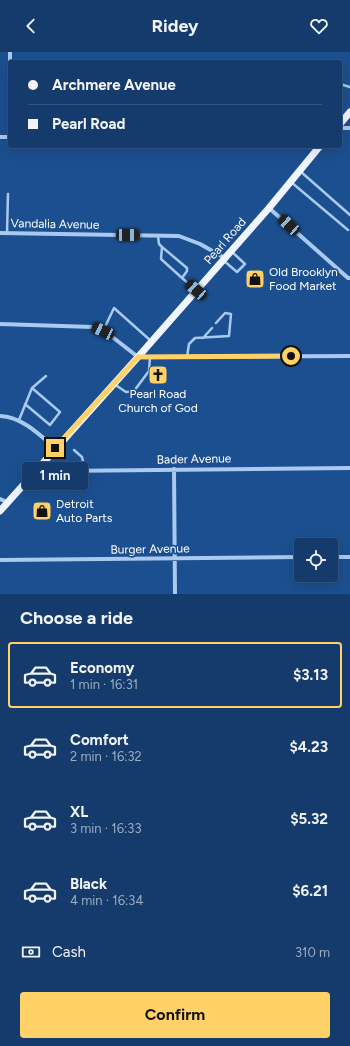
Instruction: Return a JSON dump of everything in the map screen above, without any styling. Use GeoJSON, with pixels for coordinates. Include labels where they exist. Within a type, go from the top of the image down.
{"type":"FeatureCollection","features":[{"type":"Feature","properties":{"kind":"main road"},"geometry":{"type":"LineString","coordinates":[[342,122],[350,112]]}},
{"type":"Feature","properties":{"kind":"main road","name":"Pearl Road"},"geometry":{"type":"LineString","coordinates":[[0,510],[4,501],[40,466],[114,384],[269,208],[318,148]]}},
{"type":"Feature","properties":{"kind":"street"},"geometry":{"type":"LineString","coordinates":[[269,208],[348,278],[350,278]]}},
{"type":"Feature","properties":{"kind":"street","name":"Vandalia Avenue"},"geometry":{"type":"LineString","coordinates":[[0,233],[179,236],[200,244],[224,259]]}},
{"type":"Feature","properties":{"kind":"street"},"geometry":{"type":"LineString","coordinates":[[0,324],[94,326],[138,357],[350,356]]}},
{"type":"Feature","properties":{"kind":"street"},"geometry":{"type":"LineString","coordinates":[[0,416],[8,417],[30,426],[55,448]]}},
{"type":"Feature","properties":{"kind":"street","name":"Bader Avenue"},"geometry":{"type":"LineString","coordinates":[[40,466],[50,470],[85,471],[350,468]]}},
{"type":"Feature","properties":{"kind":"street"},"geometry":{"type":"LineString","coordinates":[[174,469],[174,594]]}},
{"type":"Feature","properties":{"kind":"street","name":"Burger Avenue"},"geometry":{"type":"LineString","coordinates":[[0,560],[294,557]]}},
{"type":"Feature","properties":{"kind":"street"},"geometry":{"type":"LineString","coordinates":[[338,557],[350,557]]}},
{"type":"Feature","properties":{"kind":"lane"},"geometry":{"type":"LineString","coordinates":[[299,171],[350,215]]}},
{"type":"Feature","properties":{"kind":"lane"},"geometry":{"type":"LineString","coordinates":[[290,182],[348,230]]}},
{"type":"Feature","properties":{"kind":"lane"},"geometry":{"type":"LineString","coordinates":[[8,194],[8,233]]}},
{"type":"Feature","properties":{"kind":"lane"},"geometry":{"type":"LineString","coordinates":[[158,236],[159,244],[186,268],[187,271],[182,278]]}},
{"type":"Feature","properties":{"kind":"lane"},"geometry":{"type":"LineString","coordinates":[[162,247],[160,256],[161,259],[196,290]]}},
{"type":"Feature","properties":{"kind":"lane"},"geometry":{"type":"LineString","coordinates":[[224,259],[237,272],[244,264],[231,251]]}},
{"type":"Feature","properties":{"kind":"lane"},"geometry":{"type":"LineString","coordinates":[[103,331],[114,308],[151,342]]}},
{"type":"Feature","properties":{"kind":"lane"},"geometry":{"type":"LineString","coordinates":[[187,357],[188,346],[195,338],[229,336],[231,318],[229,313],[225,313],[216,322]]}},
{"type":"Feature","properties":{"kind":"lane"},"geometry":{"type":"LineString","coordinates":[[203,338],[212,328]]}},
{"type":"Feature","properties":{"kind":"lane"},"geometry":{"type":"LineString","coordinates":[[114,384],[126,392],[134,391],[149,370],[150,357]]}},
{"type":"Feature","properties":{"kind":"lane"},"geometry":{"type":"LineString","coordinates":[[18,421],[32,388],[46,376]]}},
{"type":"Feature","properties":{"kind":"lane"},"geometry":{"type":"LineString","coordinates":[[25,404],[50,425],[60,412],[32,388]]}},
{"type":"Feature","properties":{"kind":"lane"},"geometry":{"type":"LineString","coordinates":[[74,450],[82,457],[85,471]]}},
{"type":"Feature","properties":{"kind":"place","name":"Old Brooklyn Food Market"},"geometry":{"type":"Point","coordinates":[255,279]}},
{"type":"Feature","properties":{"kind":"place","name":"Pearl Road Church of God"},"geometry":{"type":"Point","coordinates":[158,375]}},
{"type":"Feature","properties":{"kind":"place","name":"Detroit Auto Parts"},"geometry":{"type":"Point","coordinates":[42,511]}},
{"type":"Feature","properties":{"kind":"route"},"geometry":{"type":"LineString","coordinates":[[55,448],[138,357],[291,356]]}}]}
